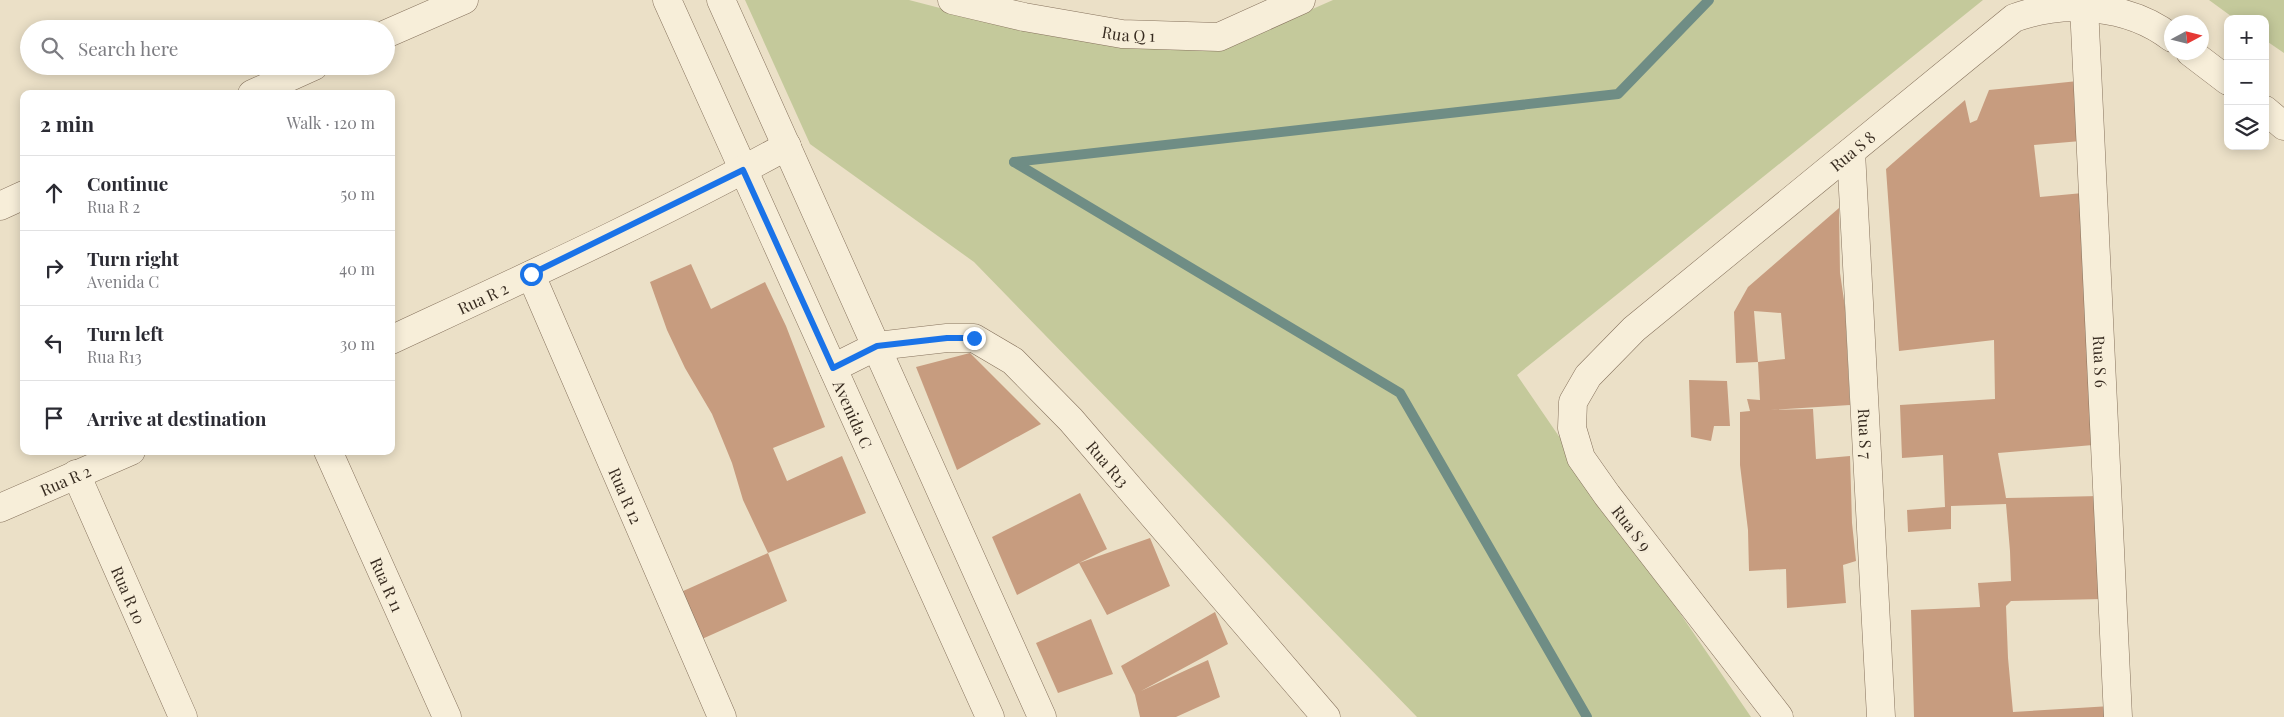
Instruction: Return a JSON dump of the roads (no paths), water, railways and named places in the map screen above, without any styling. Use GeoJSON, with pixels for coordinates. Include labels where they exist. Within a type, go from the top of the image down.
{"type":"FeatureCollection","features":[{"type":"Feature","properties":{"kind":"street"},"geometry":{"type":"LineString","coordinates":[[395,30],[464,0]]}},
{"type":"Feature","properties":{"kind":"street","name":"Avenida C"},"geometry":{"type":"LineString","coordinates":[[667,0],[990,717]]}},
{"type":"Feature","properties":{"kind":"street"},"geometry":{"type":"LineString","coordinates":[[721,0],[1042,717]]}},
{"type":"Feature","properties":{"kind":"street","name":"Rua Q 1"},"geometry":{"type":"LineString","coordinates":[[952,0],[1024,17],[1122,34],[1219,37],[1301,0]]}},
{"type":"Feature","properties":{"kind":"street","name":"Rua S 8"},"geometry":{"type":"LineString","coordinates":[[1634,329],[2014,18],[2030,10],[2049,5],[2084,6],[2115,10],[2139,17],[2164,31]]}},
{"type":"Feature","properties":{"kind":"street","name":"Rua S 6"},"geometry":{"type":"LineString","coordinates":[[2084,6],[2118,717]]}},
{"type":"Feature","properties":{"kind":"street"},"geometry":{"type":"LineString","coordinates":[[2200,60],[2224,78]]}},
{"type":"Feature","properties":{"kind":"street"},"geometry":{"type":"LineString","coordinates":[[261,90],[294,75]]}},
{"type":"Feature","properties":{"kind":"street"},"geometry":{"type":"LineString","coordinates":[[2269,113],[2284,126]]}},
{"type":"Feature","properties":{"kind":"street","name":"Rua R 2"},"geometry":{"type":"LineString","coordinates":[[395,338],[531,274],[743,170],[787,146]]}},
{"type":"Feature","properties":{"kind":"street","name":"Rua S 7"},"geometry":{"type":"LineString","coordinates":[[1851,152],[1881,717]]}},
{"type":"Feature","properties":{"kind":"street"},"geometry":{"type":"LineString","coordinates":[[0,206],[20,197]]}},
{"type":"Feature","properties":{"kind":"street","name":"Rua R 12"},"geometry":{"type":"LineString","coordinates":[[531,274],[722,717]]}},
{"type":"Feature","properties":{"kind":"street","name":"Rua S 9"},"geometry":{"type":"LineString","coordinates":[[1634,329],[1588,376],[1573,402],[1572,428],[1581,458],[1607,496],[1779,717]]}},
{"type":"Feature","properties":{"kind":"street","name":"Rua R13"},"geometry":{"type":"LineString","coordinates":[[833,368],[877,346],[947,338],[974,338],[1013,361],[1071,420],[1326,717]]}},
{"type":"Feature","properties":{"kind":"street","name":"Rua R 2"},"geometry":{"type":"LineString","coordinates":[[0,508],[122,455]]}},
{"type":"Feature","properties":{"kind":"street","name":"Rua R 11"},"geometry":{"type":"LineString","coordinates":[[330,455],[447,717]]}},
{"type":"Feature","properties":{"kind":"street","name":"Rua R 10"},"geometry":{"type":"LineString","coordinates":[[76,474],[183,717]]}},
{"type":"Feature","properties":{"kind":"waterway"},"geometry":{"type":"LineString","coordinates":[[1014,162],[1618,94],[1709,0]]}},
{"type":"Feature","properties":{"kind":"waterway"},"geometry":{"type":"LineString","coordinates":[[1014,162],[1400,393],[1587,717]]}}]}
